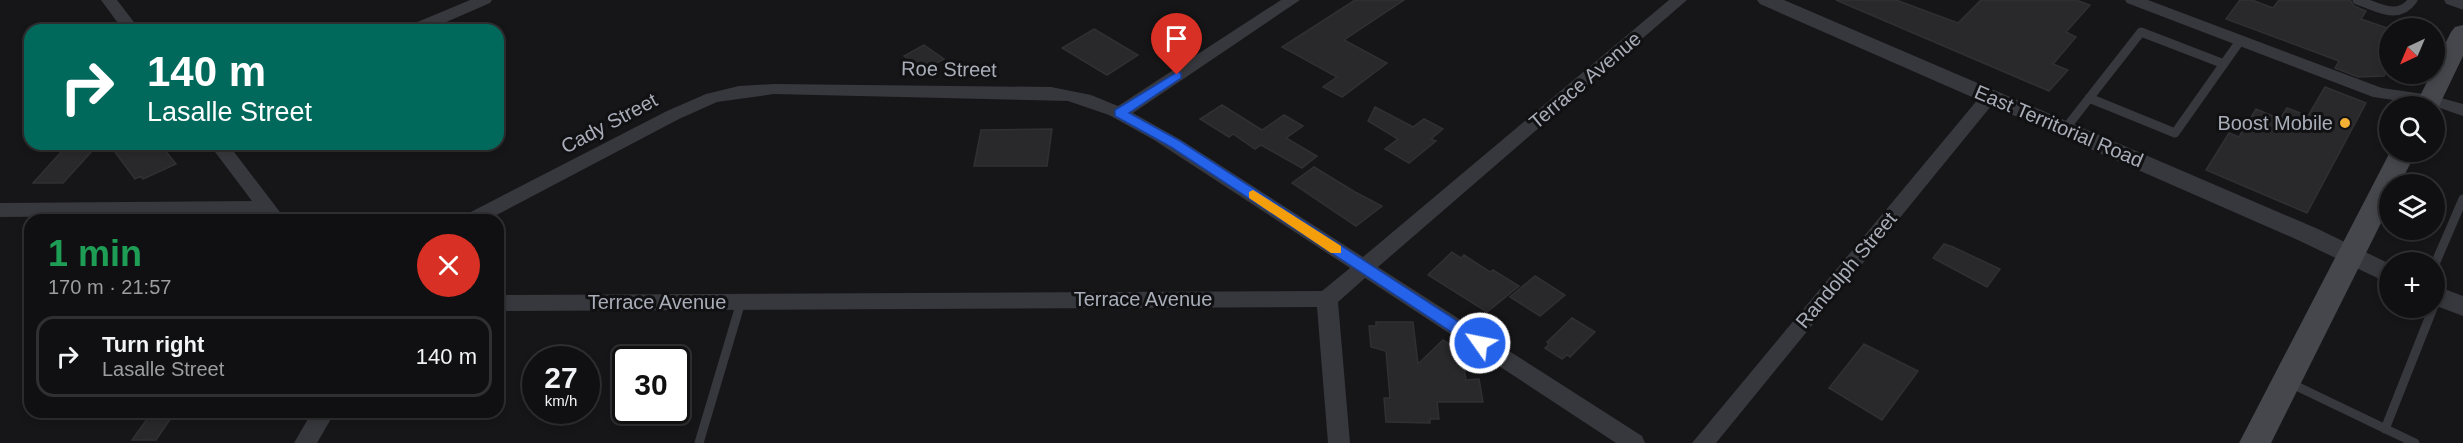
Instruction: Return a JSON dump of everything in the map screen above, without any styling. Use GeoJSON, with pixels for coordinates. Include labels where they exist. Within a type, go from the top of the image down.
{"type":"FeatureCollection","features":[{"type":"Feature","properties":{"kind":"main road"},"geometry":{"type":"LineString","coordinates":[[2432,96],[2463,32]]}},
{"type":"Feature","properties":{"kind":"main road"},"geometry":{"type":"LineString","coordinates":[[2255,443],[2398,162]]}},
{"type":"Feature","properties":{"kind":"street"},"geometry":{"type":"LineString","coordinates":[[109,0],[127,24]]}},
{"type":"Feature","properties":{"kind":"street"},"geometry":{"type":"LineString","coordinates":[[428,24],[484,0]]}},
{"type":"Feature","properties":{"kind":"street"},"geometry":{"type":"LineString","coordinates":[[1120,113],[1292,0]]}},
{"type":"Feature","properties":{"kind":"street","name":"Terrace Avenue"},"geometry":{"type":"LineString","coordinates":[[504,303],[1327,299],[1678,0]]}},
{"type":"Feature","properties":{"kind":"street","name":"East Territorial Road"},"geometry":{"type":"LineString","coordinates":[[1767,0],[2309,235],[2379,270]]}},
{"type":"Feature","properties":{"kind":"street"},"geometry":{"type":"LineString","coordinates":[[2133,0],[2379,93],[2392,96]]}},
{"type":"Feature","properties":{"kind":"street","name":"Roe Street"},"geometry":{"type":"LineString","coordinates":[[774,89],[1051,93],[1079,97],[1120,113],[1175,144],[1634,443]]}},
{"type":"Feature","properties":{"kind":"street","name":"Cady Street"},"geometry":{"type":"LineString","coordinates":[[483,214],[673,115],[712,98],[774,89]]}},
{"type":"Feature","properties":{"kind":"street","name":"Randolph Street"},"geometry":{"type":"LineString","coordinates":[[1703,443],[1990,96]]}},
{"type":"Feature","properties":{"kind":"street"},"geometry":{"type":"LineString","coordinates":[[2445,107],[2463,110]]}},
{"type":"Feature","properties":{"kind":"street"},"geometry":{"type":"LineString","coordinates":[[223,150],[272,214]]}},
{"type":"Feature","properties":{"kind":"street"},"geometry":{"type":"LineString","coordinates":[[2,213],[272,214]]}},
{"type":"Feature","properties":{"kind":"street"},"geometry":{"type":"LineString","coordinates":[[1327,299],[1338,443]]}},
{"type":"Feature","properties":{"kind":"street"},"geometry":{"type":"LineString","coordinates":[[2445,302],[2463,307]]}},
{"type":"Feature","properties":{"kind":"street"},"geometry":{"type":"LineString","coordinates":[[305,443],[320,418]]}},
{"type":"Feature","properties":{"kind":"lane"},"geometry":{"type":"LineString","coordinates":[[2357,0],[2398,13],[2406,10],[2413,0]]}},
{"type":"Feature","properties":{"kind":"lane"},"geometry":{"type":"LineString","coordinates":[[2449,0],[2463,5]]}},
{"type":"Feature","properties":{"kind":"lane"},"geometry":{"type":"LineString","coordinates":[[2065,129],[2141,32],[2224,64]]}},
{"type":"Feature","properties":{"kind":"lane"},"geometry":{"type":"LineString","coordinates":[[2089,98],[2175,134],[2240,41]]}},
{"type":"Feature","properties":{"kind":"lane"},"geometry":{"type":"LineString","coordinates":[[2440,252],[2463,199]]}},
{"type":"Feature","properties":{"kind":"lane"},"geometry":{"type":"LineString","coordinates":[[699,443],[741,302]]}},
{"type":"Feature","properties":{"kind":"lane"},"geometry":{"type":"LineString","coordinates":[[2385,429],[2428,318]]}},
{"type":"Feature","properties":{"kind":"lane"},"geometry":{"type":"LineString","coordinates":[[2287,381],[2415,443]]}},
{"type":"Feature","properties":{"kind":"building"},"geometry":{"type":"Polygon","coordinates":[[[1355,0],[1404,0],[1344,40],[1387,63],[1342,97],[1323,87],[1337,77],[1282,47],[1355,0]]]}},
{"type":"Feature","properties":{"kind":"building"},"geometry":{"type":"Polygon","coordinates":[[[1836,0],[1896,0],[1958,23],[1981,0],[2076,0],[2090,5],[2066,32],[2076,37],[2053,64],[2068,70],[2049,91],[1836,0]]]}},
{"type":"Feature","properties":{"kind":"building"},"geometry":{"type":"Polygon","coordinates":[[[2240,0],[2252,0],[2273,8],[2279,0],[2350,0],[2354,6],[2366,11],[2361,19],[2379,25],[2379,76],[2358,77],[2335,68],[2339,61],[2226,19],[2240,0]]]}},
{"type":"Feature","properties":{"kind":"building"},"geometry":{"type":"Polygon","coordinates":[[[1094,29],[1138,55],[1107,75],[1062,48],[1094,29]]]}},
{"type":"Feature","properties":{"kind":"building"},"geometry":{"type":"Polygon","coordinates":[[[924,45],[944,59],[924,70],[904,56],[924,45]]]}},
{"type":"Feature","properties":{"kind":"building"},"geometry":{"type":"Polygon","coordinates":[[[2325,87],[2366,103],[2307,213],[2206,170],[2229,133],[2239,137],[2256,109],[2280,119],[2287,108],[2308,116],[2325,87]]]}},
{"type":"Feature","properties":{"kind":"building"},"geometry":{"type":"Polygon","coordinates":[[[1222,105],[1262,130],[1284,115],[1303,126],[1286,138],[1317,156],[1302,168],[1261,145],[1255,149],[1233,134],[1229,137],[1200,119],[1222,105]]]}},
{"type":"Feature","properties":{"kind":"building"},"geometry":{"type":"Polygon","coordinates":[[[1375,107],[1413,127],[1424,119],[1443,129],[1431,139],[1436,141],[1409,163],[1385,149],[1398,139],[1368,121],[1375,107]]]}},
{"type":"Feature","properties":{"kind":"building"},"geometry":{"type":"Polygon","coordinates":[[[1052,129],[1047,166],[974,166],[981,130],[1052,129]]]}},
{"type":"Feature","properties":{"kind":"building"},"geometry":{"type":"Polygon","coordinates":[[[63,150],[93,150],[63,183],[33,183],[63,150]]]}},
{"type":"Feature","properties":{"kind":"building"},"geometry":{"type":"Polygon","coordinates":[[[113,150],[165,150],[176,164],[143,179],[141,176],[135,179],[113,150]]]}},
{"type":"Feature","properties":{"kind":"building"},"geometry":{"type":"Polygon","coordinates":[[[1314,167],[1382,206],[1356,226],[1292,183],[1314,167]]]}},
{"type":"Feature","properties":{"kind":"building"},"geometry":{"type":"Polygon","coordinates":[[[1944,244],[2000,269],[1987,287],[1933,258],[1944,244]]]}},
{"type":"Feature","properties":{"kind":"building"},"geometry":{"type":"Polygon","coordinates":[[[1452,252],[1461,258],[1464,255],[1490,272],[1493,270],[1519,286],[1487,312],[1428,275],[1452,252]]]}},
{"type":"Feature","properties":{"kind":"building"},"geometry":{"type":"Polygon","coordinates":[[[1535,276],[1565,295],[1540,316],[1510,297],[1535,276]]]}},
{"type":"Feature","properties":{"kind":"building"},"geometry":{"type":"Polygon","coordinates":[[[1572,318],[1595,332],[1570,357],[1567,355],[1562,359],[1545,348],[1549,344],[1547,342],[1572,318]]]}},
{"type":"Feature","properties":{"kind":"building"},"geometry":{"type":"Polygon","coordinates":[[[1376,322],[1413,322],[1418,364],[1443,340],[1461,351],[1466,380],[1479,379],[1483,402],[1437,402],[1439,419],[1430,419],[1430,423],[1386,422],[1384,398],[1390,398],[1386,351],[1371,347],[1369,326],[1376,326],[1376,322]]]}},
{"type":"Feature","properties":{"kind":"building"},"geometry":{"type":"Polygon","coordinates":[[[1864,344],[1918,371],[1882,420],[1829,388],[1864,344]]]}},
{"type":"Feature","properties":{"kind":"building"},"geometry":{"type":"Polygon","coordinates":[[[148,418],[171,418],[156,440],[132,440],[148,418]]]}},
{"type":"Feature","properties":{"kind":"slow traffic"},"geometry":{"type":"LineString","coordinates":[[1253,195],[1336,249]]}},
{"type":"Feature","properties":{"kind":"place","name":"Boost Mobile"},"geometry":{"type":"Point","coordinates":[2345,123]}},
{"type":"Feature","properties":{"kind":"route"},"geometry":{"type":"LineString","coordinates":[[1177,75],[1120,113],[1175,144],[1480,343]]}}]}
